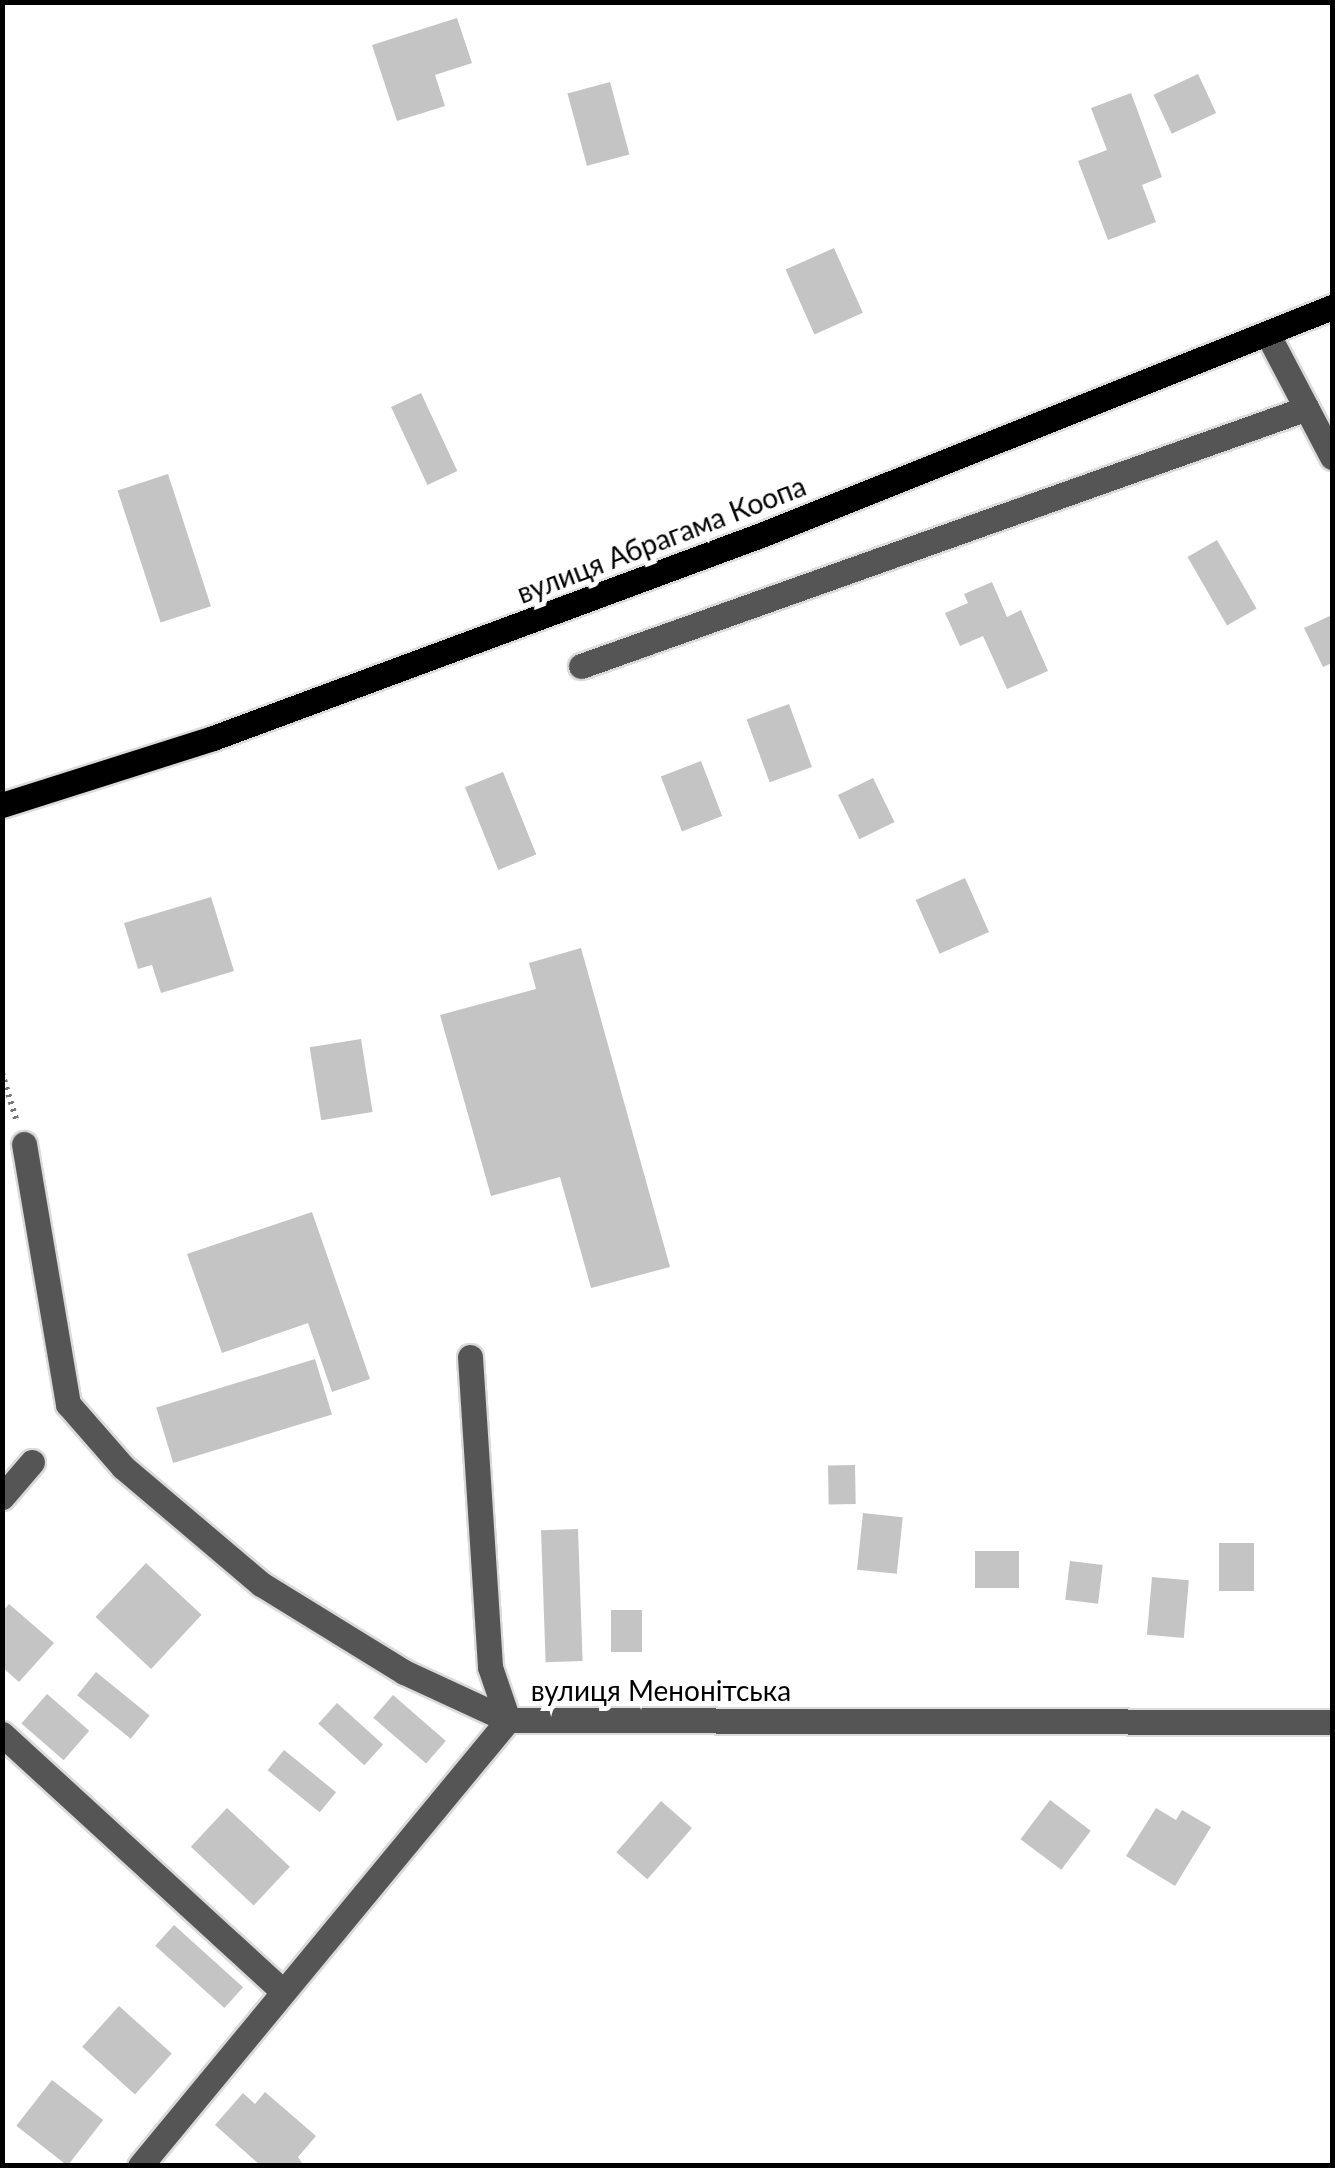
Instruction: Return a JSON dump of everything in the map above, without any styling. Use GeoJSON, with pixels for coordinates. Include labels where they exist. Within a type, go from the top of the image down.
{"type":"FeatureCollection","features":[{"type":"Feature","properties":{"kind":"main road","name":"вулиця Абрагама Коопа"},"geometry":{"type":"LineString","coordinates":[[2,804],[214,738],[761,535],[1268,336],[1332,307]]}},
{"type":"Feature","properties":{"kind":"street"},"geometry":{"type":"LineString","coordinates":[[1268,336],[1332,457]]}},
{"type":"Feature","properties":{"kind":"street"},"geometry":{"type":"LineString","coordinates":[[581,666],[1306,408]]}},
{"type":"Feature","properties":{"kind":"street"},"geometry":{"type":"LineString","coordinates":[[24,1144],[68,1404],[123,1466],[261,1584],[404,1672],[508,1720]]}},
{"type":"Feature","properties":{"kind":"street"},"geometry":{"type":"LineString","coordinates":[[470,1357],[490,1667],[508,1720]]}},
{"type":"Feature","properties":{"kind":"street"},"geometry":{"type":"LineString","coordinates":[[2,1497],[32,1462]]}},
{"type":"Feature","properties":{"kind":"street","name":"вулиця Менонітська"},"geometry":{"type":"LineString","coordinates":[[140,2166],[281,1990],[508,1720],[1332,1722]]}},
{"type":"Feature","properties":{"kind":"street"},"geometry":{"type":"LineString","coordinates":[[2,1734],[281,1990]]}},
{"type":"Feature","properties":{"kind":"path"},"geometry":{"type":"LineString","coordinates":[[2,1073],[24,1144]]}},
{"type":"Feature","properties":{"kind":"building"},"geometry":{"type":"Polygon","coordinates":[[[457,18],[472,63],[435,75],[445,106],[397,121],[372,45],[457,18]]]}},
{"type":"Feature","properties":{"kind":"building"},"geometry":{"type":"Polygon","coordinates":[[[1198,74],[1216,113],[1172,134],[1154,95],[1198,74]]]}},
{"type":"Feature","properties":{"kind":"building"},"geometry":{"type":"Polygon","coordinates":[[[610,82],[629,154],[587,166],[567,93],[610,82]]]}},
{"type":"Feature","properties":{"kind":"building"},"geometry":{"type":"Polygon","coordinates":[[[1131,93],[1162,177],[1142,185],[1156,222],[1108,240],[1078,161],[1107,150],[1091,108],[1131,93]]]}},
{"type":"Feature","properties":{"kind":"building"},"geometry":{"type":"Polygon","coordinates":[[[834,248],[863,313],[814,334],[786,270],[834,248]]]}},
{"type":"Feature","properties":{"kind":"building"},"geometry":{"type":"Polygon","coordinates":[[[421,393],[457,471],[427,485],[391,407],[421,393]]]}},
{"type":"Feature","properties":{"kind":"building"},"geometry":{"type":"Polygon","coordinates":[[[168,474],[211,606],[161,623],[118,490],[168,474]]]}},
{"type":"Feature","properties":{"kind":"building"},"geometry":{"type":"Polygon","coordinates":[[[1217,540],[1256,608],[1227,625],[1188,557],[1217,540]]]}},
{"type":"Feature","properties":{"kind":"building"},"geometry":{"type":"Polygon","coordinates":[[[992,582],[1007,617],[1021,610],[1048,671],[1007,689],[983,636],[960,646],[945,613],[968,603],[964,594],[992,582]]]}},
{"type":"Feature","properties":{"kind":"building"},"geometry":{"type":"Polygon","coordinates":[[[1332,615],[1332,663],[1323,667],[1304,628],[1332,615]]]}},
{"type":"Feature","properties":{"kind":"building"},"geometry":{"type":"Polygon","coordinates":[[[789,704],[812,767],[770,782],[747,719],[789,704]]]}},
{"type":"Feature","properties":{"kind":"building"},"geometry":{"type":"Polygon","coordinates":[[[701,761],[722,816],[682,831],[661,776],[701,761]]]}},
{"type":"Feature","properties":{"kind":"building"},"geometry":{"type":"Polygon","coordinates":[[[503,772],[536,855],[498,870],[465,787],[503,772]]]}},
{"type":"Feature","properties":{"kind":"building"},"geometry":{"type":"Polygon","coordinates":[[[873,778],[894,822],[859,839],[838,795],[873,778]]]}},
{"type":"Feature","properties":{"kind":"building"},"geometry":{"type":"Polygon","coordinates":[[[965,878],[989,932],[940,954],[916,900],[965,878]]]}},
{"type":"Feature","properties":{"kind":"building"},"geometry":{"type":"Polygon","coordinates":[[[211,897],[234,971],[161,993],[152,965],[138,969],[124,923],[211,897]]]}},
{"type":"Feature","properties":{"kind":"building"},"geometry":{"type":"Polygon","coordinates":[[[581,948],[670,1267],[591,1288],[560,1177],[491,1196],[440,1015],[536,989],[529,963],[581,948]]]}},
{"type":"Feature","properties":{"kind":"building"},"geometry":{"type":"Polygon","coordinates":[[[361,1039],[373,1112],[321,1120],[310,1047],[361,1039]]]}},
{"type":"Feature","properties":{"kind":"building"},"geometry":{"type":"Polygon","coordinates":[[[312,1212],[370,1379],[332,1392],[308,1323],[222,1353],[187,1254],[312,1212]]]}},
{"type":"Feature","properties":{"kind":"building"},"geometry":{"type":"Polygon","coordinates":[[[315,1359],[332,1414],[173,1463],[156,1408],[315,1359]]]}},
{"type":"Feature","properties":{"kind":"building"},"geometry":{"type":"Polygon","coordinates":[[[828,1465],[855,1465],[856,1504],[829,1504],[828,1465]]]}},
{"type":"Feature","properties":{"kind":"building"},"geometry":{"type":"Polygon","coordinates":[[[863,1513],[903,1517],[897,1574],[857,1570],[863,1513]]]}},
{"type":"Feature","properties":{"kind":"building"},"geometry":{"type":"Polygon","coordinates":[[[578,1529],[583,1661],[546,1662],[541,1530],[578,1529]]]}},
{"type":"Feature","properties":{"kind":"building"},"geometry":{"type":"Polygon","coordinates":[[[1219,1543],[1254,1543],[1254,1591],[1219,1591],[1219,1543]]]}},
{"type":"Feature","properties":{"kind":"building"},"geometry":{"type":"Polygon","coordinates":[[[975,1551],[1019,1551],[1019,1588],[975,1588],[975,1551]]]}},
{"type":"Feature","properties":{"kind":"building"},"geometry":{"type":"Polygon","coordinates":[[[1070,1561],[1103,1565],[1098,1604],[1065,1600],[1070,1561]]]}},
{"type":"Feature","properties":{"kind":"building"},"geometry":{"type":"Polygon","coordinates":[[[146,1563],[202,1615],[151,1669],[96,1617],[146,1563]]]}},
{"type":"Feature","properties":{"kind":"building"},"geometry":{"type":"Polygon","coordinates":[[[1152,1577],[1189,1580],[1184,1638],[1147,1635],[1152,1577]]]}},
{"type":"Feature","properties":{"kind":"building"},"geometry":{"type":"Polygon","coordinates":[[[9,1604],[54,1643],[19,1682],[2,1667],[2,1612],[9,1604]]]}},
{"type":"Feature","properties":{"kind":"building"},"geometry":{"type":"Polygon","coordinates":[[[611,1610],[642,1610],[642,1652],[611,1652],[611,1610]]]}},
{"type":"Feature","properties":{"kind":"building"},"geometry":{"type":"Polygon","coordinates":[[[96,1672],[150,1715],[131,1739],[77,1695],[96,1672]]]}},
{"type":"Feature","properties":{"kind":"building"},"geometry":{"type":"Polygon","coordinates":[[[47,1694],[89,1731],[64,1760],[21,1723],[47,1694]]]}},
{"type":"Feature","properties":{"kind":"building"},"geometry":{"type":"Polygon","coordinates":[[[393,1695],[446,1741],[426,1764],[373,1718],[393,1695]]]}},
{"type":"Feature","properties":{"kind":"building"},"geometry":{"type":"Polygon","coordinates":[[[337,1703],[383,1744],[364,1765],[318,1724],[337,1703]]]}},
{"type":"Feature","properties":{"kind":"building"},"geometry":{"type":"Polygon","coordinates":[[[284,1750],[336,1792],[320,1812],[268,1770],[284,1750]]]}},
{"type":"Feature","properties":{"kind":"building"},"geometry":{"type":"Polygon","coordinates":[[[1050,1800],[1091,1831],[1061,1870],[1021,1839],[1050,1800]]]}},
{"type":"Feature","properties":{"kind":"building"},"geometry":{"type":"Polygon","coordinates":[[[661,1801],[692,1828],[647,1879],[616,1852],[661,1801]]]}},
{"type":"Feature","properties":{"kind":"building"},"geometry":{"type":"Polygon","coordinates":[[[227,1808],[290,1867],[254,1905],[191,1847],[227,1808]]]}},
{"type":"Feature","properties":{"kind":"building"},"geometry":{"type":"Polygon","coordinates":[[[1156,1808],[1176,1820],[1182,1810],[1211,1827],[1175,1886],[1126,1856],[1156,1808]]]}},
{"type":"Feature","properties":{"kind":"building"},"geometry":{"type":"Polygon","coordinates":[[[174,1925],[243,1987],[224,2008],[155,1946],[174,1925]]]}},
{"type":"Feature","properties":{"kind":"building"},"geometry":{"type":"Polygon","coordinates":[[[119,2006],[172,2054],[135,2094],[82,2047],[119,2006]]]}},
{"type":"Feature","properties":{"kind":"building"},"geometry":{"type":"Polygon","coordinates":[[[52,2080],[103,2120],[68,2166],[16,2126],[52,2080]]]}},
{"type":"Feature","properties":{"kind":"building"},"geometry":{"type":"Polygon","coordinates":[[[265,2092],[316,2136],[298,2157],[304,2166],[261,2166],[215,2125],[243,2093],[255,2104],[265,2092]]]}}]}
